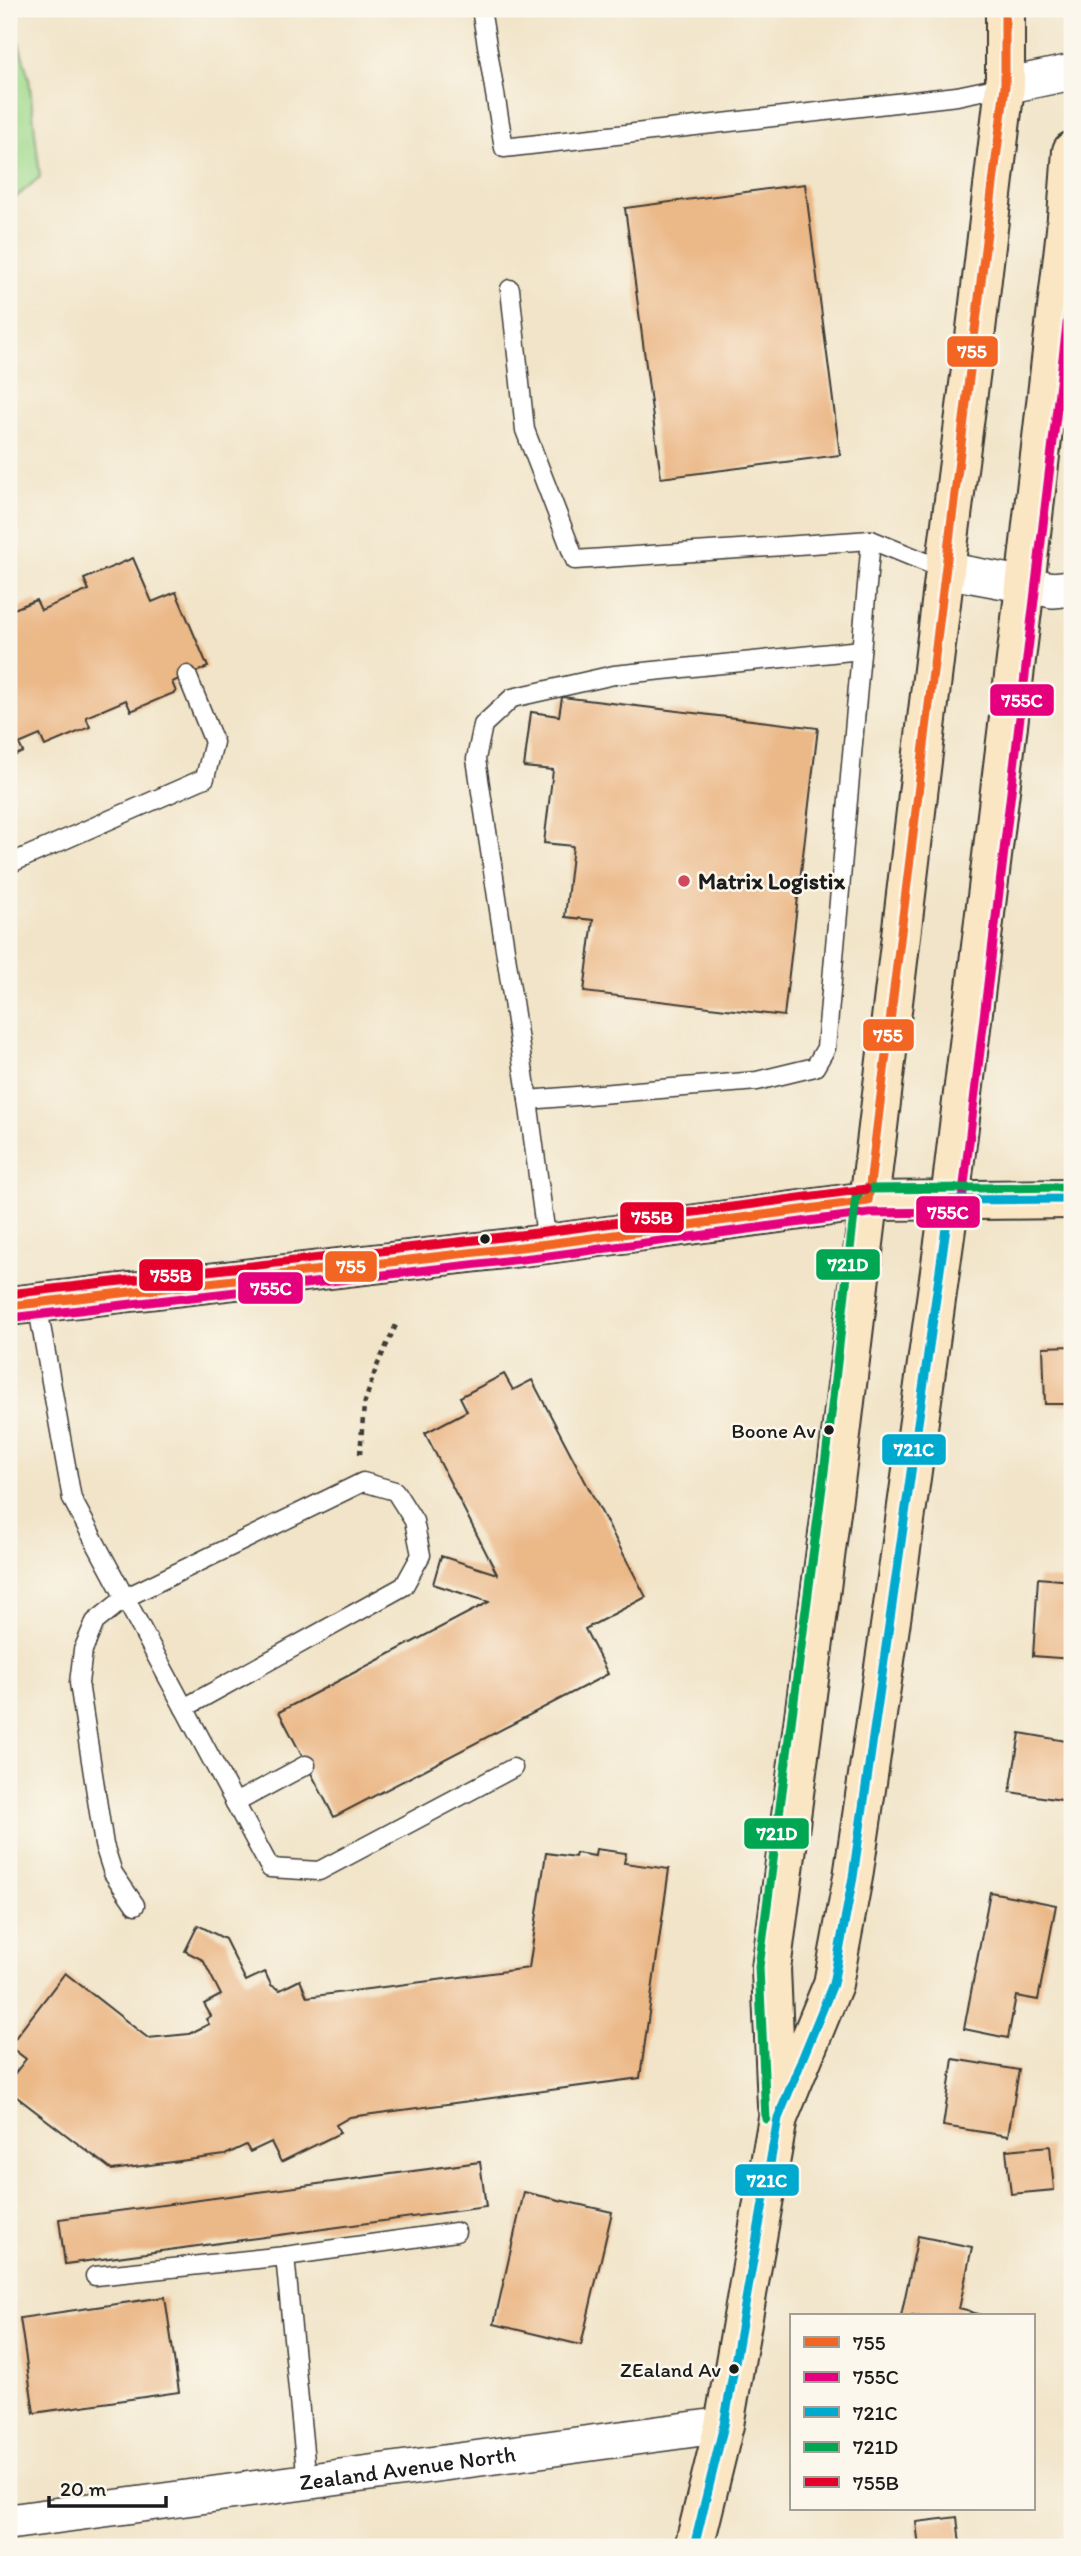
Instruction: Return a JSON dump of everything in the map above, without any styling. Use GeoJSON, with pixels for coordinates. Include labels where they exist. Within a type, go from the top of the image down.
{"type":"FeatureCollection","features":[{"type":"Feature","properties":{"kind":"main road"},"geometry":{"type":"LineString","coordinates":[[778,2118],[771,1969],[840,1443],[1005,86],[1005,9]]}},
{"type":"Feature","properties":{"kind":"main road"},"geometry":{"type":"LineString","coordinates":[[694,2547],[724,2424],[778,2118],[833,1984],[853,1877],[950,1200],[1025,586],[1066,230],[1072,151]]}},
{"type":"Feature","properties":{"kind":"main road"},"geometry":{"type":"LineString","coordinates":[[23,1305],[547,1244],[868,1201],[1072,1199]]}},
{"type":"Feature","properties":{"kind":"street"},"geometry":{"type":"LineString","coordinates":[[1005,86],[1072,72]]}},
{"type":"Feature","properties":{"kind":"street"},"geometry":{"type":"LineString","coordinates":[[945,570],[1053,590],[1072,588]]}},
{"type":"Feature","properties":{"kind":"street","name":"Zealand Avenue North"},"geometry":{"type":"LineString","coordinates":[[9,2522],[724,2424]]}},
{"type":"Feature","properties":{"kind":"lane"},"geometry":{"type":"LineString","coordinates":[[481,9],[504,148],[957,96],[1005,86]]}},
{"type":"Feature","properties":{"kind":"lane"},"geometry":{"type":"LineString","coordinates":[[510,289],[525,430],[575,560],[872,540],[945,570]]}},
{"type":"Feature","properties":{"kind":"lane"},"geometry":{"type":"LineString","coordinates":[[528,1100],[757,1081],[815,1068],[825,1048],[872,540]]}},
{"type":"Feature","properties":{"kind":"lane"},"geometry":{"type":"LineString","coordinates":[[547,1244],[476,759],[483,724],[512,698],[614,675],[861,650]]}},
{"type":"Feature","properties":{"kind":"lane"},"geometry":{"type":"LineString","coordinates":[[9,864],[205,778],[214,742],[187,676]]}},
{"type":"Feature","properties":{"kind":"lane"},"geometry":{"type":"LineString","coordinates":[[23,1305],[72,1499],[270,1868],[319,1871],[513,1768]]}},
{"type":"Feature","properties":{"kind":"lane"},"geometry":{"type":"LineString","coordinates":[[135,1905],[113,1873],[104,1845],[79,1683],[83,1650],[95,1622],[125,1598],[363,1482],[395,1491],[414,1521],[421,1555],[404,1586],[184,1708]]}},
{"type":"Feature","properties":{"kind":"lane"},"geometry":{"type":"LineString","coordinates":[[235,1803],[306,1765]]}},
{"type":"Feature","properties":{"kind":"lane"},"geometry":{"type":"LineString","coordinates":[[95,2276],[285,2256],[456,2232]]}},
{"type":"Feature","properties":{"kind":"lane"},"geometry":{"type":"LineString","coordinates":[[285,2256],[307,2482]]}},
{"type":"Feature","properties":{"kind":"path"},"geometry":{"type":"LineString","coordinates":[[363,1482],[360,1454],[364,1405],[376,1368],[396,1325]]}},
{"type":"Feature","properties":{"kind":"green space"},"geometry":{"type":"Polygon","coordinates":[[[9,9],[29,78],[40,177],[9,203],[9,9]]]}},
{"type":"Feature","properties":{"kind":"building"},"geometry":{"type":"Polygon","coordinates":[[[805,184],[840,455],[661,478],[625,208],[805,184]]]}},
{"type":"Feature","properties":{"kind":"building"},"geometry":{"type":"Polygon","coordinates":[[[133,558],[152,602],[176,592],[208,667],[172,682],[176,692],[131,711],[126,700],[86,717],[90,727],[45,746],[40,735],[19,744],[23,752],[9,758],[9,611],[36,600],[41,610],[89,590],[84,579],[133,558]]]}},
{"type":"Feature","properties":{"kind":"building","name":"Matrix Logistix"},"geometry":{"type":"Polygon","coordinates":[[[562,697],[818,728],[784,1016],[584,992],[593,920],[565,917],[573,846],[544,843],[553,770],[524,767],[531,712],[559,716],[562,697]]]}},
{"type":"Feature","properties":{"kind":"building"},"geometry":{"type":"Polygon","coordinates":[[[1072,1346],[1072,1404],[1045,1404],[1043,1347],[1072,1346]]]}},
{"type":"Feature","properties":{"kind":"building"},"geometry":{"type":"Polygon","coordinates":[[[504,1374],[513,1390],[532,1380],[646,1597],[585,1629],[608,1674],[334,1817],[279,1712],[489,1602],[433,1584],[441,1556],[497,1574],[425,1433],[467,1411],[460,1397],[504,1374]]]}},
{"type":"Feature","properties":{"kind":"building"},"geometry":{"type":"Polygon","coordinates":[[[1038,1578],[1072,1581],[1072,1659],[1033,1656],[1038,1578]]]}},
{"type":"Feature","properties":{"kind":"building"},"geometry":{"type":"Polygon","coordinates":[[[1020,1733],[1072,1742],[1072,1774],[1068,1801],[1010,1792],[1020,1733]]]}},
{"type":"Feature","properties":{"kind":"building"},"geometry":{"type":"Polygon","coordinates":[[[596,1849],[626,1853],[624,1863],[669,1869],[640,2078],[350,2117],[336,2125],[340,2133],[281,2162],[271,2142],[250,2152],[246,2145],[225,2155],[112,2170],[9,2091],[9,2081],[26,2059],[9,2046],[65,1973],[148,2038],[189,2034],[209,2024],[206,2019],[211,2016],[204,2004],[221,1995],[203,1960],[185,1951],[198,1925],[225,1939],[246,1981],[265,1972],[271,1985],[280,1990],[300,1980],[307,1997],[529,1968],[546,1853],[575,1857],[576,1853],[595,1856],[596,1849]]]}},
{"type":"Feature","properties":{"kind":"building"},"geometry":{"type":"Polygon","coordinates":[[[990,1892],[1056,1905],[1038,2000],[1016,1996],[1008,2038],[964,2029],[990,1892]]]}},
{"type":"Feature","properties":{"kind":"building"},"geometry":{"type":"Polygon","coordinates":[[[953,2059],[1019,2070],[1008,2136],[943,2126],[953,2059]]]}},
{"type":"Feature","properties":{"kind":"building"},"geometry":{"type":"Polygon","coordinates":[[[1050,2146],[1054,2190],[1011,2194],[1006,2150],[1050,2146]]]}},
{"type":"Feature","properties":{"kind":"building"},"geometry":{"type":"Polygon","coordinates":[[[480,2162],[486,2207],[65,2264],[59,2219],[480,2162]]]}},
{"type":"Feature","properties":{"kind":"building"},"geometry":{"type":"Polygon","coordinates":[[[524,2192],[612,2212],[581,2345],[494,2324],[524,2192]]]}},
{"type":"Feature","properties":{"kind":"building"},"geometry":{"type":"Polygon","coordinates":[[[918,2236],[972,2247],[959,2309],[978,2314],[901,2314],[918,2236]]]}},
{"type":"Feature","properties":{"kind":"building"},"geometry":{"type":"Polygon","coordinates":[[[165,2297],[179,2392],[34,2413],[20,2318],[165,2297]]]}},
{"type":"Feature","properties":{"kind":"building"},"geometry":{"type":"Polygon","coordinates":[[[957,2517],[960,2544],[919,2547],[916,2522],[957,2517]]]}},
{"type":"Feature","properties":{"kind":"transit line","name":"755"},"geometry":{"type":"LineString","coordinates":[[9,1306],[547,1244],[868,1201],[1005,86],[1005,9]]}},
{"type":"Feature","properties":{"kind":"transit line","name":"755C"},"geometry":{"type":"LineString","coordinates":[[10,1318],[548,1256],[869,1213],[950,1212],[959,1209],[1072,283]]}},
{"type":"Feature","properties":{"kind":"transit line","name":"721D"},"geometry":{"type":"LineString","coordinates":[[766,2119],[759,1967],[828,1441],[856,1197],[861,1191],[868,1189],[1072,1187]]}},
{"type":"Feature","properties":{"kind":"transit line","name":"755B"},"geometry":{"type":"LineString","coordinates":[[9,1294],[545,1232],[866,1189]]}},
{"type":"Feature","properties":{"kind":"transit line","name":"721C"},"geometry":{"type":"LineString","coordinates":[[694,2547],[724,2425],[778,2118],[833,1984],[853,1877],[950,1200],[1072,1199]]}},
{"type":"Feature","properties":{"kind":"place","name":"Matrix Logistix"},"geometry":{"type":"Point","coordinates":[684,881]}},
{"type":"Feature","properties":{"kind":"place","name":"Boone Av"},"geometry":{"type":"Point","coordinates":[829,1430]}},
{"type":"Feature","properties":{"kind":"place","name":"ZEaland Av"},"geometry":{"type":"Point","coordinates":[734,2369]}}]}
